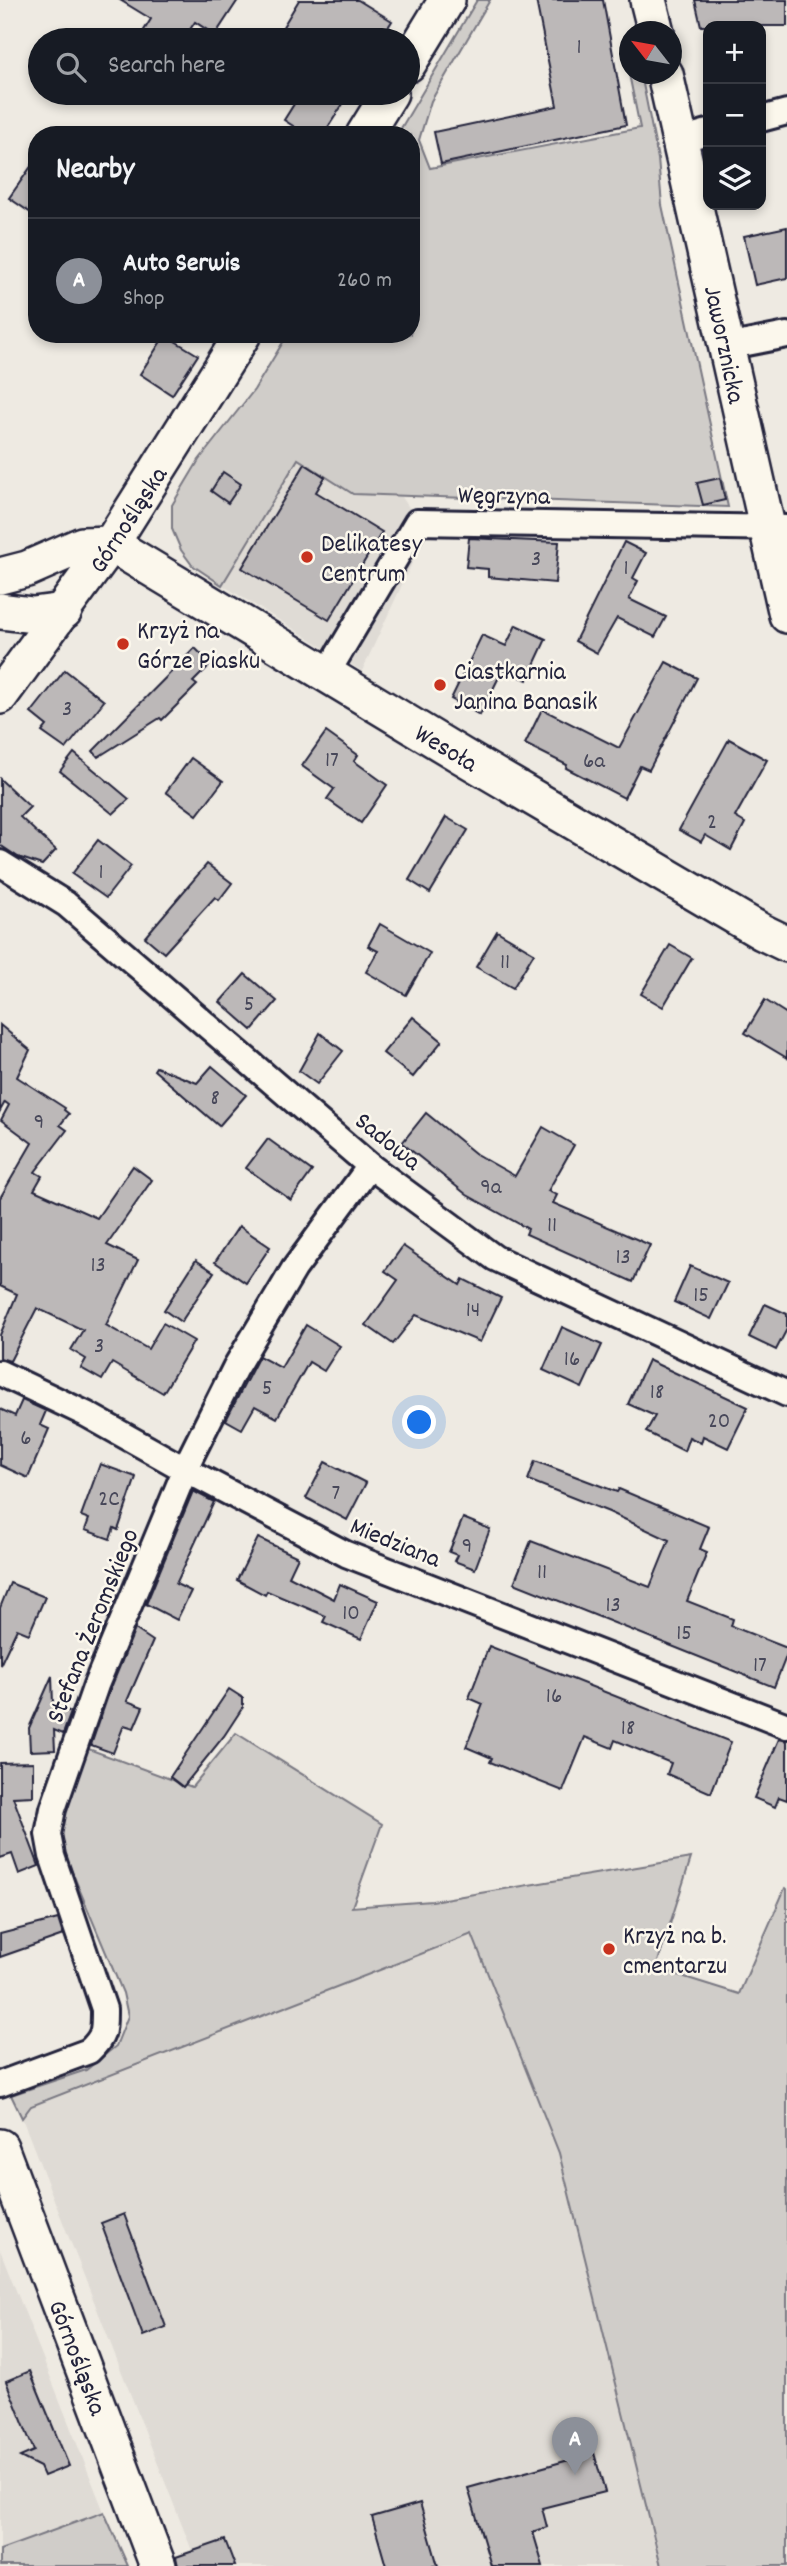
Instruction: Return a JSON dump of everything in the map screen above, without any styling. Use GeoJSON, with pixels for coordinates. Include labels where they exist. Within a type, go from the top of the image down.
{"type":"FeatureCollection","features":[{"type":"Feature","properties":{"kind":"street"},"geometry":{"type":"LineString","coordinates":[[420,44],[447,0]]}},
{"type":"Feature","properties":{"kind":"street"},"geometry":{"type":"LineString","coordinates":[[649,0],[654,21]]}},
{"type":"Feature","properties":{"kind":"street","name":"Jaworznicka"},"geometry":{"type":"LineString","coordinates":[[670,84],[694,136],[726,347],[777,528],[787,615]]}},
{"type":"Feature","properties":{"kind":"street"},"geometry":{"type":"LineString","coordinates":[[370,126],[383,105]]}},
{"type":"Feature","properties":{"kind":"street"},"geometry":{"type":"LineString","coordinates":[[766,117],[787,112]]}},
{"type":"Feature","properties":{"kind":"street"},"geometry":{"type":"LineString","coordinates":[[726,347],[787,335]]}},
{"type":"Feature","properties":{"kind":"street","name":"Górnośląska"},"geometry":{"type":"LineString","coordinates":[[0,696],[111,544],[237,343]]}},
{"type":"Feature","properties":{"kind":"street","name":"Węgrzyna"},"geometry":{"type":"LineString","coordinates":[[326,675],[418,522],[777,528]]}},
{"type":"Feature","properties":{"kind":"street"},"geometry":{"type":"LineString","coordinates":[[14,573],[82,545],[111,544]]}},
{"type":"Feature","properties":{"kind":"street","name":"Wesoła"},"geometry":{"type":"LineString","coordinates":[[111,544],[326,675],[762,932],[787,944]]}},
{"type":"Feature","properties":{"kind":"street"},"geometry":{"type":"LineString","coordinates":[[0,611],[33,615],[64,611],[49,589],[14,573]]}},
{"type":"Feature","properties":{"kind":"street","name":"Sadowa"},"geometry":{"type":"LineString","coordinates":[[0,863],[66,904],[370,1166],[495,1258],[787,1394]]}},
{"type":"Feature","properties":{"kind":"street","name":"Stefana Żeromskiego"},"geometry":{"type":"LineString","coordinates":[[0,2084],[89,2051],[98,2043],[104,2032],[104,2009],[52,1856],[48,1834],[53,1809],[96,1685],[191,1455],[235,1368],[294,1269],[370,1166]]}},
{"type":"Feature","properties":{"kind":"street","name":"Miedziana"},"geometry":{"type":"LineString","coordinates":[[0,1373],[86,1413],[186,1470],[346,1554],[787,1726]]}},
{"type":"Feature","properties":{"kind":"street","name":"Górnośląska"},"geometry":{"type":"LineString","coordinates":[[0,2147],[158,2566]]}},
{"type":"Feature","properties":{"kind":"shaded area"},"geometry":{"type":"Polygon","coordinates":[[[477,0],[490,0],[431,101],[420,137],[420,126],[402,126],[415,105],[420,105],[420,96],[477,0]]]}},
{"type":"Feature","properties":{"kind":"shaded area"},"geometry":{"type":"Polygon","coordinates":[[[631,84],[643,84],[658,159],[662,205],[728,507],[353,494],[298,459],[222,585],[192,565],[181,550],[172,529],[172,505],[199,460],[254,390],[283,343],[420,343],[420,143],[430,168],[640,128],[631,84]]]}},
{"type":"Feature","properties":{"kind":"shaded area"},"geometry":{"type":"Polygon","coordinates":[[[298,459],[353,494],[402,497],[426,533],[362,671],[222,585],[298,459]]]}},
{"type":"Feature","properties":{"kind":"shaded area"},"geometry":{"type":"Polygon","coordinates":[[[236,1733],[382,1824],[352,1907],[432,1901],[691,1858],[656,1968],[739,1994],[785,1888],[787,1889],[787,2566],[661,2566],[559,2153],[472,1934],[31,2106],[22,2118],[11,2095],[86,2070],[116,2046],[128,2016],[123,1993],[59,1841],[61,1817],[86,1748],[192,1787],[236,1733]]]}},
{"type":"Feature","properties":{"kind":"shaded area"},"geometry":{"type":"Polygon","coordinates":[[[472,1934],[559,2153],[661,2566],[198,2566],[22,2118],[30,2106],[472,1934]]]}},
{"type":"Feature","properties":{"kind":"shaded area"},"geometry":{"type":"Polygon","coordinates":[[[0,2250],[104,2512],[0,2550],[0,2250]]]}},
{"type":"Feature","properties":{"kind":"shaded area"},"geometry":{"type":"Polygon","coordinates":[[[104,2512],[128,2566],[0,2566],[0,2550],[104,2512]]]}},
{"type":"Feature","properties":{"kind":"building"},"geometry":{"type":"Polygon","coordinates":[[[120,0],[238,0],[220,28],[204,28],[195,22],[191,28],[145,28],[151,19],[120,0]]]}},
{"type":"Feature","properties":{"kind":"building"},"geometry":{"type":"Polygon","coordinates":[[[299,0],[358,0],[392,21],[388,28],[282,28],[299,0]]]}},
{"type":"Feature","properties":{"kind":"building"},"geometry":{"type":"Polygon","coordinates":[[[536,0],[603,0],[626,125],[441,164],[434,132],[557,106],[536,0]]]}},
{"type":"Feature","properties":{"kind":"building"},"geometry":{"type":"Polygon","coordinates":[[[695,0],[787,0],[787,26],[766,26],[766,21],[703,21],[701,26],[695,0]]]}},
{"type":"Feature","properties":{"kind":"building"},"geometry":{"type":"Polygon","coordinates":[[[293,105],[342,105],[329,126],[293,126],[284,120],[293,105]]]}},
{"type":"Feature","properties":{"kind":"building"},"geometry":{"type":"Polygon","coordinates":[[[28,171],[28,211],[9,198],[28,171]]]}},
{"type":"Feature","properties":{"kind":"building"},"geometry":{"type":"Polygon","coordinates":[[[787,227],[787,278],[755,285],[744,236],[787,227]]]}},
{"type":"Feature","properties":{"kind":"building"},"geometry":{"type":"Polygon","coordinates":[[[160,343],[178,343],[198,355],[172,395],[140,374],[160,343]]]}},
{"type":"Feature","properties":{"kind":"building"},"geometry":{"type":"Polygon","coordinates":[[[305,464],[325,477],[316,492],[382,532],[329,620],[242,568],[305,464]]]}},
{"type":"Feature","properties":{"kind":"building"},"geometry":{"type":"Polygon","coordinates":[[[223,472],[241,484],[228,503],[211,491],[223,472]]]}},
{"type":"Feature","properties":{"kind":"building"},"geometry":{"type":"Polygon","coordinates":[[[720,478],[725,500],[703,505],[697,483],[720,478]]]}},
{"type":"Feature","properties":{"kind":"building"},"geometry":{"type":"Polygon","coordinates":[[[469,538],[559,542],[555,583],[488,577],[488,569],[466,567],[469,538]]]}},
{"type":"Feature","properties":{"kind":"building"},"geometry":{"type":"Polygon","coordinates":[[[624,542],[646,553],[633,578],[638,581],[629,599],[666,617],[655,637],[617,618],[597,653],[575,641],[624,542]]]}},
{"type":"Feature","properties":{"kind":"building"},"geometry":{"type":"Polygon","coordinates":[[[516,625],[546,639],[527,680],[503,669],[480,715],[451,699],[482,635],[506,646],[516,625]]]}},
{"type":"Feature","properties":{"kind":"building"},"geometry":{"type":"Polygon","coordinates":[[[195,648],[211,664],[193,682],[197,685],[162,720],[160,718],[98,757],[93,751],[195,648]]]}},
{"type":"Feature","properties":{"kind":"building"},"geometry":{"type":"Polygon","coordinates":[[[666,662],[697,678],[649,770],[640,766],[624,798],[525,744],[542,709],[619,748],[666,662]]]}},
{"type":"Feature","properties":{"kind":"building"},"geometry":{"type":"Polygon","coordinates":[[[65,670],[104,701],[66,749],[42,732],[47,726],[31,713],[65,670]]]}},
{"type":"Feature","properties":{"kind":"building"},"geometry":{"type":"Polygon","coordinates":[[[326,732],[358,755],[354,761],[387,785],[361,823],[327,799],[334,789],[302,766],[326,732]]]}},
{"type":"Feature","properties":{"kind":"building"},"geometry":{"type":"Polygon","coordinates":[[[729,739],[767,760],[735,817],[745,823],[731,850],[705,835],[701,842],[679,830],[729,739]]]}},
{"type":"Feature","properties":{"kind":"building"},"geometry":{"type":"Polygon","coordinates":[[[74,753],[129,799],[113,814],[60,771],[74,753]]]}},
{"type":"Feature","properties":{"kind":"building"},"geometry":{"type":"Polygon","coordinates":[[[191,758],[223,781],[197,815],[166,792],[191,758]]]}},
{"type":"Feature","properties":{"kind":"building"},"geometry":{"type":"Polygon","coordinates":[[[0,779],[30,807],[20,817],[56,850],[42,865],[18,857],[0,845],[0,779]]]}},
{"type":"Feature","properties":{"kind":"building"},"geometry":{"type":"Polygon","coordinates":[[[446,817],[468,830],[430,893],[409,880],[446,817]]]}},
{"type":"Feature","properties":{"kind":"building"},"geometry":{"type":"Polygon","coordinates":[[[98,840],[131,866],[106,898],[72,874],[98,840]]]}},
{"type":"Feature","properties":{"kind":"building"},"geometry":{"type":"Polygon","coordinates":[[[207,864],[232,883],[219,900],[215,897],[164,953],[145,937],[207,864]]]}},
{"type":"Feature","properties":{"kind":"building"},"geometry":{"type":"Polygon","coordinates":[[[380,924],[430,953],[406,995],[366,972],[378,951],[368,946],[380,924]]]}},
{"type":"Feature","properties":{"kind":"building"},"geometry":{"type":"Polygon","coordinates":[[[497,931],[534,953],[513,988],[476,967],[497,931]]]}},
{"type":"Feature","properties":{"kind":"building"},"geometry":{"type":"Polygon","coordinates":[[[670,945],[692,958],[663,1007],[641,994],[670,945]]]}},
{"type":"Feature","properties":{"kind":"building"},"geometry":{"type":"Polygon","coordinates":[[[245,974],[277,1001],[252,1030],[220,1002],[245,974]]]}},
{"type":"Feature","properties":{"kind":"building"},"geometry":{"type":"Polygon","coordinates":[[[765,1000],[787,1014],[787,1058],[745,1033],[765,1000]]]}},
{"type":"Feature","properties":{"kind":"building"},"geometry":{"type":"Polygon","coordinates":[[[413,1017],[442,1041],[413,1077],[383,1053],[413,1017]]]}},
{"type":"Feature","properties":{"kind":"building"},"geometry":{"type":"Polygon","coordinates":[[[0,1025],[30,1050],[17,1077],[65,1108],[69,1114],[60,1125],[67,1130],[35,1172],[42,1176],[34,1190],[97,1218],[133,1166],[152,1180],[107,1245],[138,1260],[106,1325],[148,1349],[163,1323],[194,1341],[163,1393],[112,1363],[102,1380],[81,1368],[86,1359],[71,1350],[83,1330],[37,1308],[10,1361],[0,1358],[0,1335],[17,1294],[0,1286],[0,1198],[32,1143],[1,1120],[9,1105],[5,1102],[0,1111],[0,1025]]]}},
{"type":"Feature","properties":{"kind":"building"},"geometry":{"type":"Polygon","coordinates":[[[320,1033],[343,1051],[317,1084],[299,1071],[320,1033]]]}},
{"type":"Feature","properties":{"kind":"building"},"geometry":{"type":"Polygon","coordinates":[[[212,1066],[246,1095],[219,1126],[154,1070],[156,1067],[197,1083],[212,1066]]]}},
{"type":"Feature","properties":{"kind":"building"},"geometry":{"type":"Polygon","coordinates":[[[426,1113],[476,1154],[515,1176],[543,1127],[574,1145],[548,1191],[557,1195],[553,1203],[650,1245],[633,1282],[526,1234],[528,1229],[467,1195],[402,1143],[426,1113]]]}},
{"type":"Feature","properties":{"kind":"building"},"geometry":{"type":"Polygon","coordinates":[[[268,1139],[312,1171],[291,1200],[246,1168],[268,1139]]]}},
{"type":"Feature","properties":{"kind":"building"},"geometry":{"type":"Polygon","coordinates":[[[239,1226],[270,1247],[246,1283],[215,1262],[239,1226]]]}},
{"type":"Feature","properties":{"kind":"building"},"geometry":{"type":"Polygon","coordinates":[[[403,1246],[460,1285],[463,1279],[501,1298],[480,1342],[416,1315],[393,1344],[366,1325],[398,1280],[385,1271],[403,1246]]]}},
{"type":"Feature","properties":{"kind":"building"},"geometry":{"type":"Polygon","coordinates":[[[196,1260],[214,1272],[181,1322],[164,1310],[196,1260]]]}},
{"type":"Feature","properties":{"kind":"building"},"geometry":{"type":"Polygon","coordinates":[[[690,1266],[728,1283],[711,1319],[674,1302],[690,1266]]]}},
{"type":"Feature","properties":{"kind":"building"},"geometry":{"type":"Polygon","coordinates":[[[765,1304],[787,1314],[787,1329],[776,1350],[749,1337],[765,1304]]]}},
{"type":"Feature","properties":{"kind":"building"},"geometry":{"type":"Polygon","coordinates":[[[306,1325],[340,1346],[324,1371],[309,1362],[277,1418],[255,1406],[242,1429],[226,1420],[259,1356],[281,1368],[306,1325]]]}},
{"type":"Feature","properties":{"kind":"building"},"geometry":{"type":"Polygon","coordinates":[[[562,1327],[602,1345],[582,1388],[543,1370],[562,1327]]]}},
{"type":"Feature","properties":{"kind":"building"},"geometry":{"type":"Polygon","coordinates":[[[648,1360],[748,1407],[728,1448],[703,1436],[701,1443],[689,1437],[684,1451],[646,1432],[655,1416],[628,1404],[648,1360]]]}},
{"type":"Feature","properties":{"kind":"building"},"geometry":{"type":"Polygon","coordinates":[[[22,1400],[46,1411],[40,1425],[49,1429],[28,1478],[0,1465],[0,1409],[15,1416],[22,1400]]]}},
{"type":"Feature","properties":{"kind":"building"},"geometry":{"type":"Polygon","coordinates":[[[535,1461],[617,1492],[619,1489],[709,1527],[700,1549],[707,1552],[687,1601],[733,1619],[731,1626],[787,1648],[774,1687],[514,1583],[531,1541],[650,1587],[669,1540],[609,1512],[528,1480],[535,1461]]]}},
{"type":"Feature","properties":{"kind":"building"},"geometry":{"type":"Polygon","coordinates":[[[325,1462],[366,1483],[347,1520],[306,1498],[325,1462]]]}},
{"type":"Feature","properties":{"kind":"building"},"geometry":{"type":"Polygon","coordinates":[[[100,1464],[136,1477],[118,1530],[114,1528],[110,1539],[85,1530],[89,1519],[81,1516],[100,1464]]]}},
{"type":"Feature","properties":{"kind":"building"},"geometry":{"type":"Polygon","coordinates":[[[193,1491],[214,1502],[176,1584],[191,1591],[177,1620],[146,1604],[193,1491]]]}},
{"type":"Feature","properties":{"kind":"building"},"geometry":{"type":"Polygon","coordinates":[[[463,1518],[490,1529],[475,1569],[454,1561],[457,1555],[449,1552],[463,1518]]]}},
{"type":"Feature","properties":{"kind":"building"},"geometry":{"type":"Polygon","coordinates":[[[258,1538],[298,1557],[289,1576],[334,1599],[340,1584],[378,1601],[361,1639],[323,1622],[326,1616],[267,1591],[265,1595],[237,1580],[258,1538]]]}},
{"type":"Feature","properties":{"kind":"building"},"geometry":{"type":"Polygon","coordinates":[[[10,1583],[45,1597],[29,1634],[17,1629],[0,1665],[0,1608],[10,1583]]]}},
{"type":"Feature","properties":{"kind":"building"},"geometry":{"type":"Polygon","coordinates":[[[135,1629],[153,1641],[127,1701],[143,1707],[134,1728],[124,1725],[113,1753],[91,1745],[135,1629]]]}},
{"type":"Feature","properties":{"kind":"building"},"geometry":{"type":"Polygon","coordinates":[[[489,1646],[731,1742],[711,1793],[667,1774],[671,1763],[615,1740],[612,1748],[585,1737],[563,1791],[490,1762],[492,1758],[466,1747],[483,1704],[469,1698],[489,1646]]]}},
{"type":"Feature","properties":{"kind":"building"},"geometry":{"type":"Polygon","coordinates":[[[52,1676],[53,1704],[71,1712],[63,1734],[54,1730],[55,1750],[30,1751],[29,1728],[52,1676]]]}},
{"type":"Feature","properties":{"kind":"building"},"geometry":{"type":"Polygon","coordinates":[[[229,1689],[243,1698],[243,1707],[224,1736],[183,1787],[170,1777],[229,1689]]]}},
{"type":"Feature","properties":{"kind":"building"},"geometry":{"type":"Polygon","coordinates":[[[779,1739],[787,1741],[787,1800],[779,1797],[775,1807],[754,1798],[779,1739]]]}},
{"type":"Feature","properties":{"kind":"building"},"geometry":{"type":"Polygon","coordinates":[[[33,1762],[33,1796],[13,1797],[39,1866],[19,1874],[12,1854],[0,1858],[0,1763],[33,1762]]]}},
{"type":"Feature","properties":{"kind":"building"},"geometry":{"type":"Polygon","coordinates":[[[58,1919],[63,1935],[0,1957],[0,1934],[58,1919]]]}},
{"type":"Feature","properties":{"kind":"building"},"geometry":{"type":"Polygon","coordinates":[[[124,2214],[166,2327],[143,2336],[101,2223],[124,2214]]]}},
{"type":"Feature","properties":{"kind":"building"},"geometry":{"type":"Polygon","coordinates":[[[30,2371],[69,2466],[44,2476],[40,2467],[20,2457],[34,2451],[6,2381],[30,2371]]]}},
{"type":"Feature","properties":{"kind":"building"},"geometry":{"type":"Polygon","coordinates":[[[594,2453],[605,2492],[542,2508],[547,2527],[533,2532],[543,2566],[491,2566],[468,2488],[594,2453]]]}},
{"type":"Feature","properties":{"kind":"building"},"geometry":{"type":"Polygon","coordinates":[[[420,2503],[438,2566],[386,2566],[372,2517],[420,2503]]]}},
{"type":"Feature","properties":{"kind":"building"},"geometry":{"type":"Polygon","coordinates":[[[225,2540],[235,2566],[178,2566],[176,2557],[225,2540]]]}},
{"type":"Feature","properties":{"kind":"place","name":"Delikatesy Centrum"},"geometry":{"type":"Point","coordinates":[307,557]}},
{"type":"Feature","properties":{"kind":"place","name":"Krzyż na Górze Piasku"},"geometry":{"type":"Point","coordinates":[123,644]}},
{"type":"Feature","properties":{"kind":"place","name":"Ciastkarnia Janina Banasik"},"geometry":{"type":"Point","coordinates":[440,685]}},
{"type":"Feature","properties":{"kind":"place","name":"Krzyż na b. cmentarzu"},"geometry":{"type":"Point","coordinates":[609,1949]}},
{"type":"Feature","properties":{"kind":"place","name":"Auto Serwis"},"geometry":{"type":"Point","coordinates":[575,2475]}}]}
